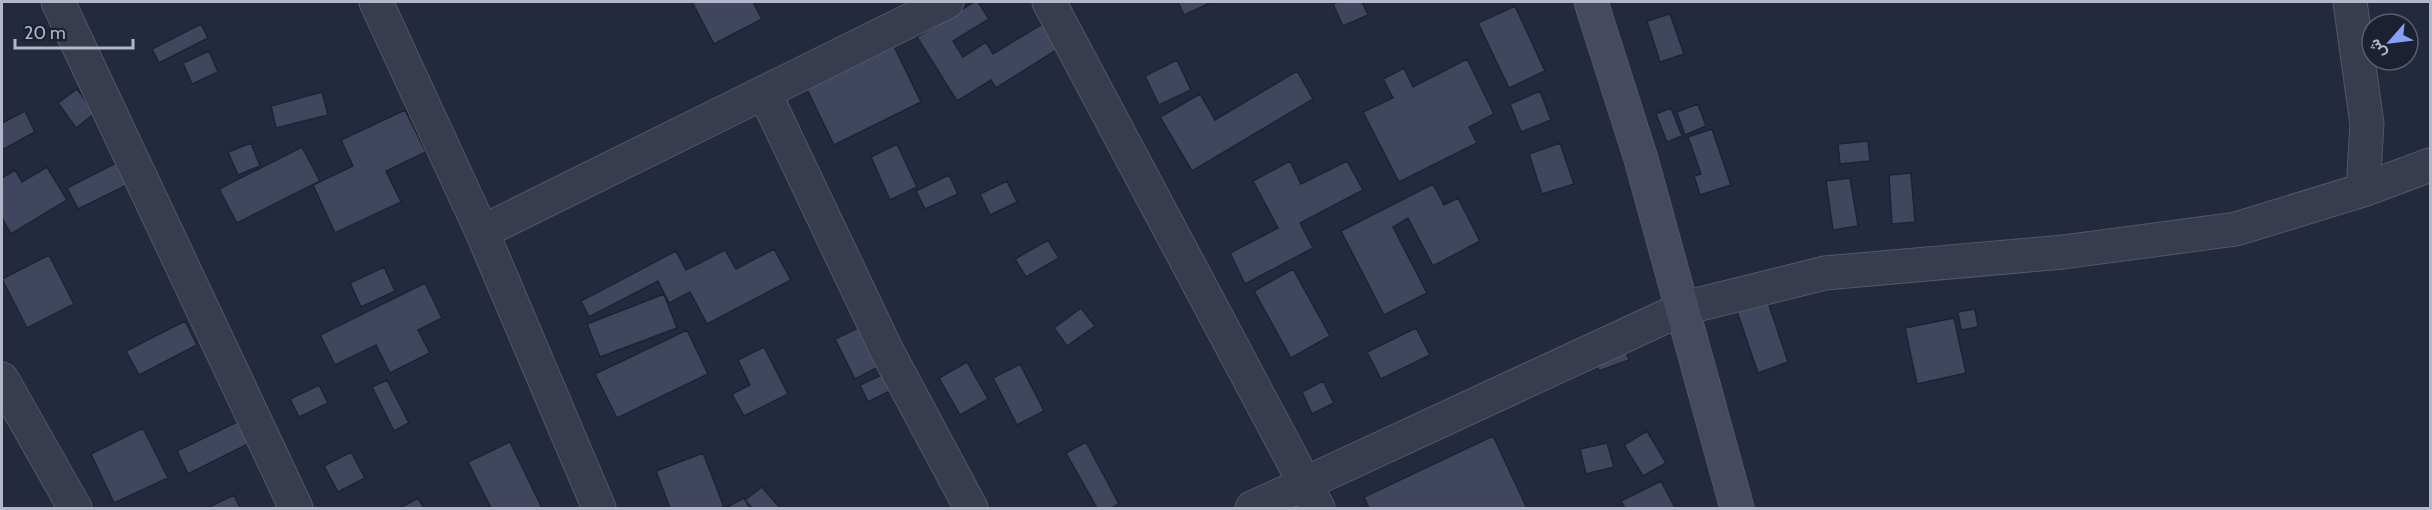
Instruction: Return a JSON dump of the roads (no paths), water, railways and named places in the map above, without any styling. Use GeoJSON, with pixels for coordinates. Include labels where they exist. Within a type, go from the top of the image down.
{"type":"FeatureCollection","features":[{"type":"Feature","properties":{"kind":"street"},"geometry":{"type":"LineString","coordinates":[[58,2],[296,508]]}},
{"type":"Feature","properties":{"kind":"street"},"geometry":{"type":"LineString","coordinates":[[376,2],[482,232],[599,508]]}},
{"type":"Feature","properties":{"kind":"street"},"geometry":{"type":"LineString","coordinates":[[482,232],[947,2]]}},
{"type":"Feature","properties":{"kind":"street"},"geometry":{"type":"LineString","coordinates":[[1049,2],[1312,497]]}},
{"type":"Feature","properties":{"kind":"street"},"geometry":{"type":"LineString","coordinates":[[1591,2],[1641,159],[1684,308],[1737,508]]}},
{"type":"Feature","properties":{"kind":"street"},"geometry":{"type":"LineString","coordinates":[[2350,2],[2367,124],[2364,190]]}},
{"type":"Feature","properties":{"kind":"street"},"geometry":{"type":"LineString","coordinates":[[764,92],[887,351],[971,508]]}},
{"type":"Feature","properties":{"kind":"street"},"geometry":{"type":"LineString","coordinates":[[1252,508],[1312,497],[1684,308],[1825,273],[2063,252],[2236,229],[2364,190],[2430,165]]}},
{"type":"Feature","properties":{"kind":"street"},"geometry":{"type":"LineString","coordinates":[[2,379],[75,508]]}}]}
